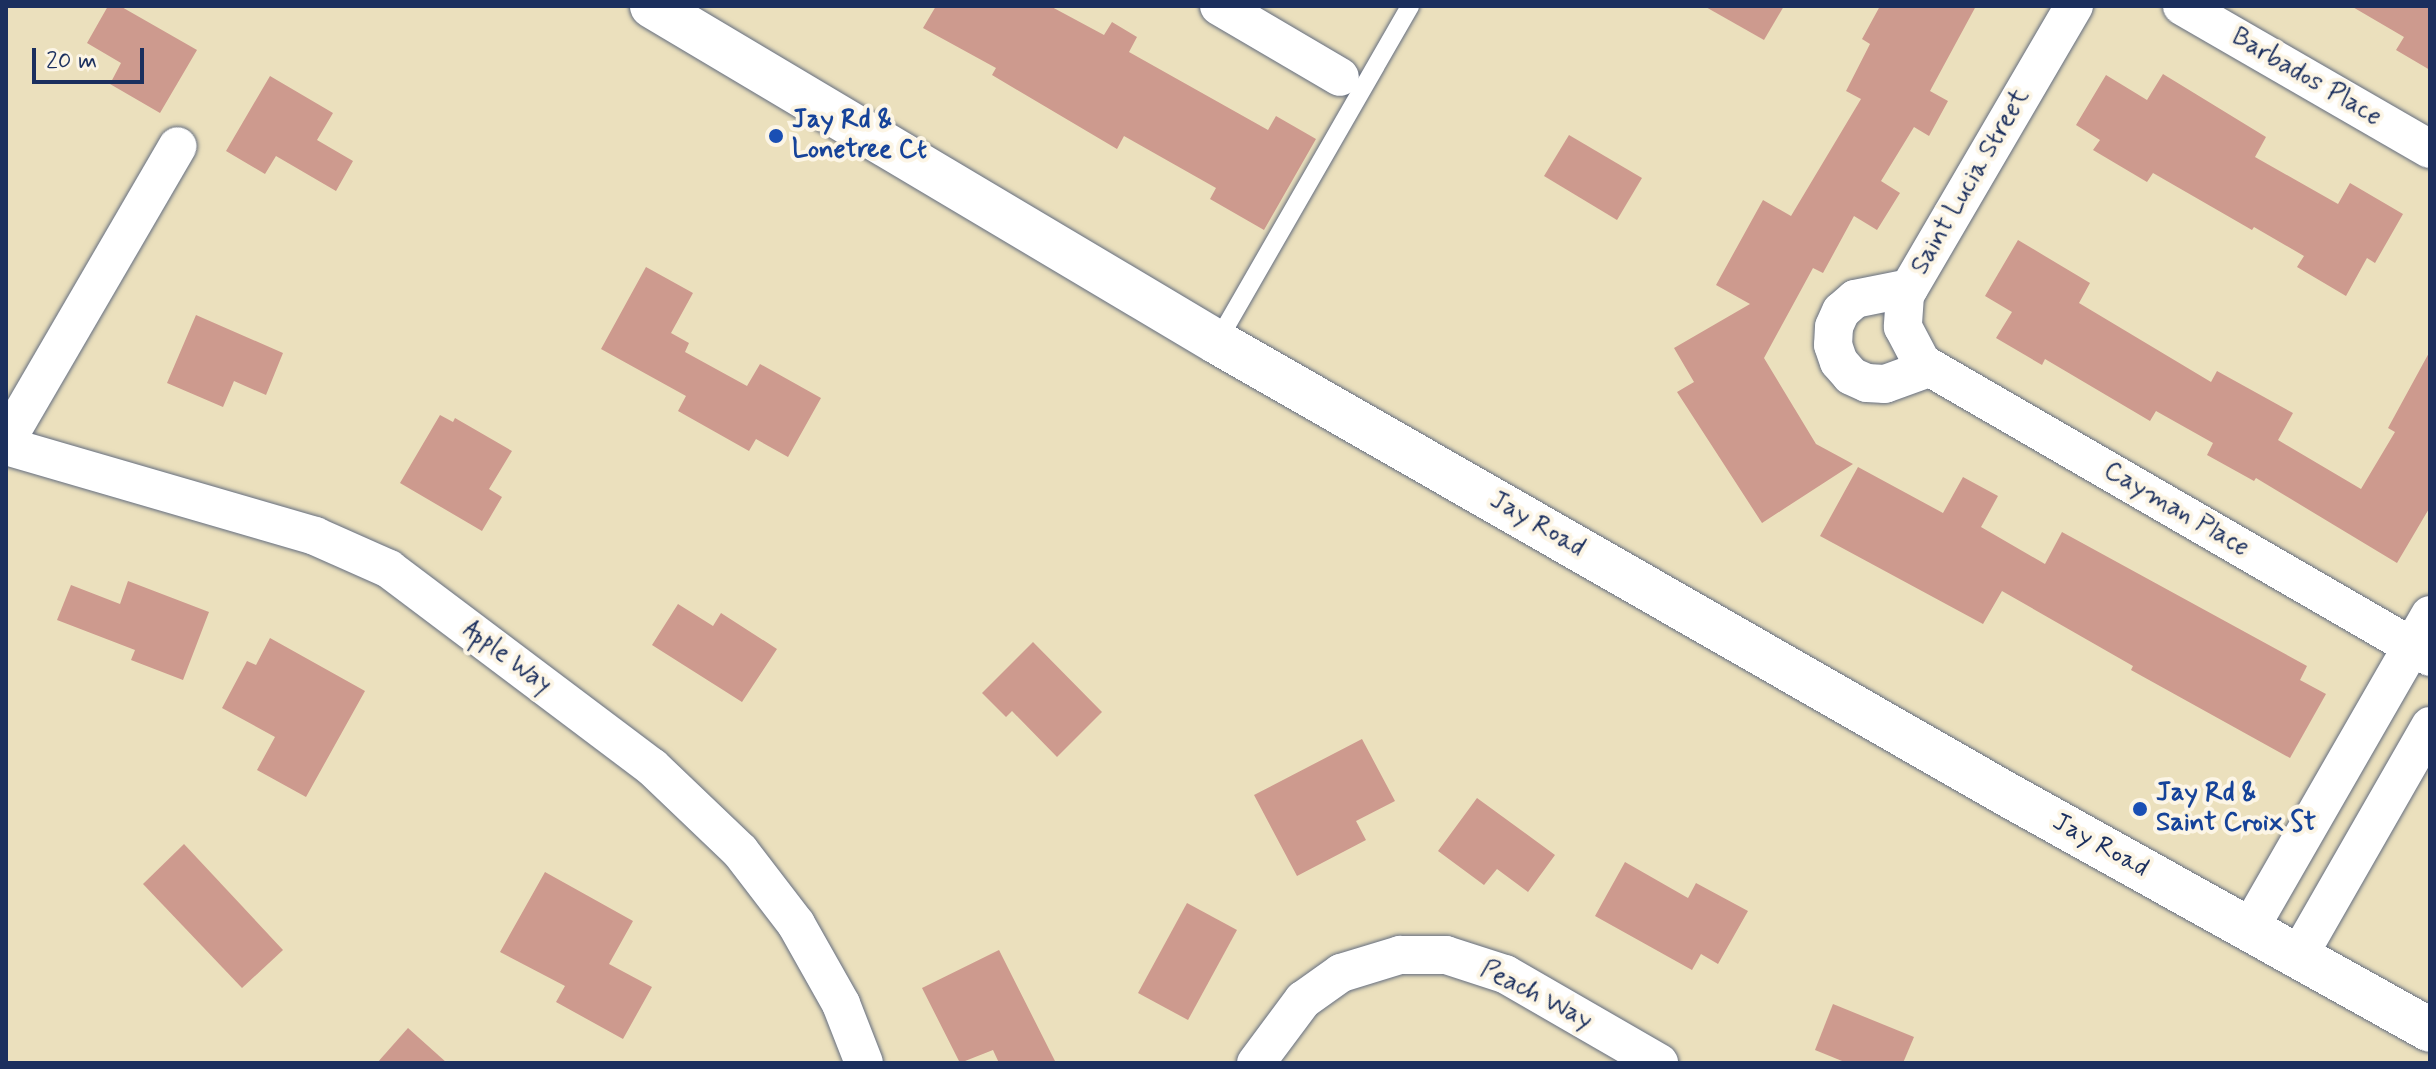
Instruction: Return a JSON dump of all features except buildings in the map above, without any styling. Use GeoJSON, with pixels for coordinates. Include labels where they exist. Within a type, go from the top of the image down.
{"type":"FeatureCollection","features":[{"type":"Feature","properties":{"kind":"street","name":"Jay Road"},"geometry":{"type":"LineString","coordinates":[[652,6],[1217,342],[1994,787],[2430,1030]]}},
{"type":"Feature","properties":{"kind":"street"},"geometry":{"type":"LineString","coordinates":[[1219,6],[1340,77]]}},
{"type":"Feature","properties":{"kind":"street","name":"Saint Lucia Street"},"geometry":{"type":"LineString","coordinates":[[1925,366],[1903,327],[1909,288],[2074,6]]}},
{"type":"Feature","properties":{"kind":"street","name":"Barbados Place"},"geometry":{"type":"LineString","coordinates":[[2182,6],[2430,149]]}},
{"type":"Feature","properties":{"kind":"street"},"geometry":{"type":"LineString","coordinates":[[6,444],[178,146]]}},
{"type":"Feature","properties":{"kind":"street"},"geometry":{"type":"LineString","coordinates":[[1909,288],[1855,299],[1841,311],[1834,327],[1833,345],[1839,362],[1851,376],[1867,383],[1885,384],[1925,366]]}},
{"type":"Feature","properties":{"kind":"street","name":"Cayman Place"},"geometry":{"type":"LineString","coordinates":[[1925,366],[2424,640]]}},
{"type":"Feature","properties":{"kind":"street","name":"Apple Way"},"geometry":{"type":"LineString","coordinates":[[6,444],[315,536],[389,569],[652,767],[740,851],[796,924],[841,1004],[864,1063]]}},
{"type":"Feature","properties":{"kind":"street"},"geometry":{"type":"LineString","coordinates":[[2250,928],[2424,640]]}},
{"type":"Feature","properties":{"kind":"street"},"geometry":{"type":"LineString","coordinates":[[2299,955],[2430,726]]}},
{"type":"Feature","properties":{"kind":"street","name":"Peach Way"},"geometry":{"type":"LineString","coordinates":[[1256,1063],[1303,1000],[1341,973],[1400,955],[1446,955],[1505,974],[1659,1063]]}},
{"type":"Feature","properties":{"kind":"lane"},"geometry":{"type":"LineString","coordinates":[[1217,342],[1410,6]]}},
{"type":"Feature","properties":{"kind":"place","name":"Jay Rd & Lonetree Ct"},"geometry":{"type":"Point","coordinates":[776,136]}},
{"type":"Feature","properties":{"kind":"place","name":"Jay Rd & Saint Croix St"},"geometry":{"type":"Point","coordinates":[2140,809]}}]}
